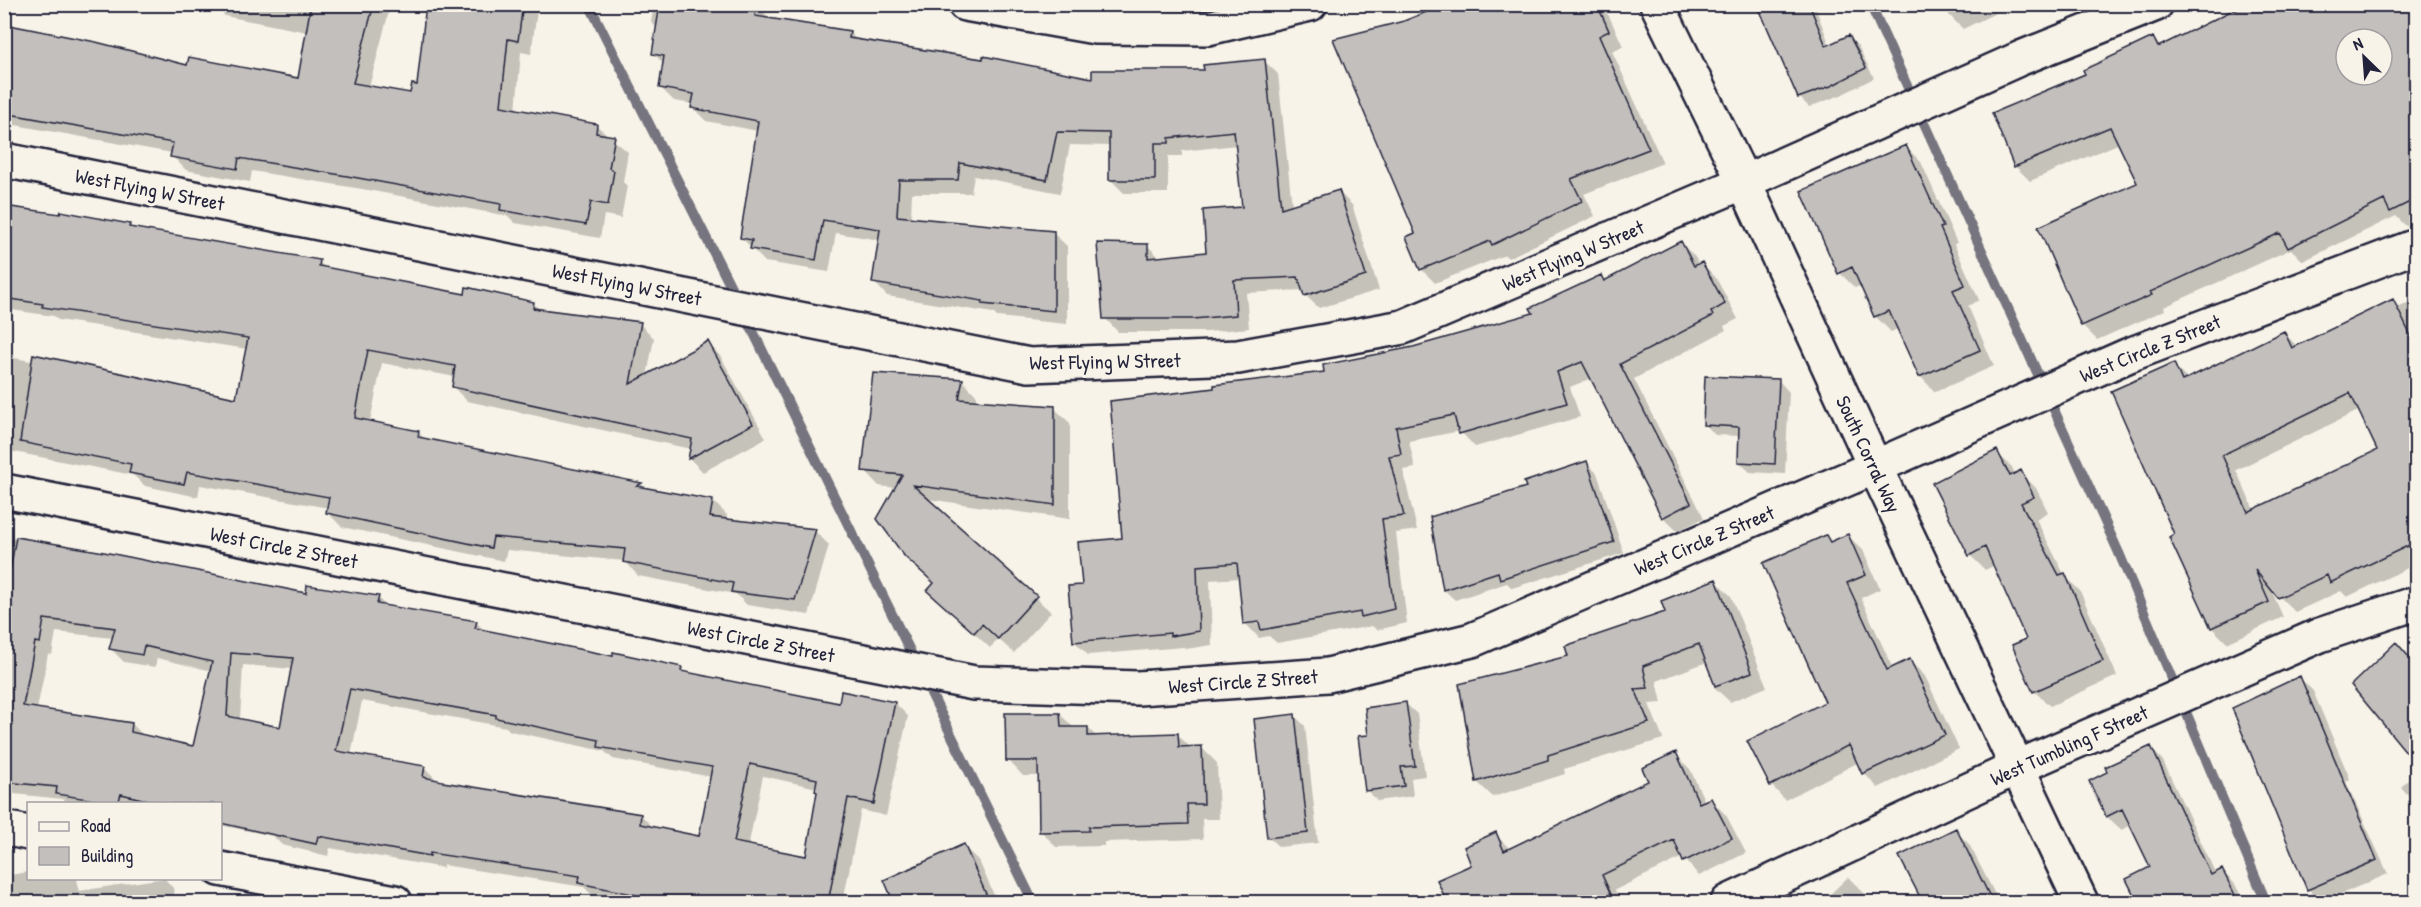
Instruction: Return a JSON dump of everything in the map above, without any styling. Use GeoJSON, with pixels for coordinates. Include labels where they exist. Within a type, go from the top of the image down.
{"type":"FeatureCollection","features":[{"type":"Feature","properties":{"kind":"street"},"geometry":{"type":"LineString","coordinates":[[965,4],[1095,27],[1208,28],[1310,4]]}},
{"type":"Feature","properties":{"kind":"street","name":"South Corral Way"},"geometry":{"type":"LineString","coordinates":[[1657,4],[1744,182],[1875,467],[2081,903]]}},
{"type":"Feature","properties":{"kind":"street","name":"West Flying W Street"},"geometry":{"type":"LineString","coordinates":[[4,160],[1029,365],[1238,357],[1403,327],[1744,182],[2022,58],[2156,4]]}},
{"type":"Feature","properties":{"kind":"street","name":"West Circle Z Street"},"geometry":{"type":"LineString","coordinates":[[4,491],[974,683],[1138,688],[1328,675],[1472,640],[2129,355],[2416,246]]}},
{"type":"Feature","properties":{"kind":"street","name":"West Tumbling F Street"},"geometry":{"type":"LineString","coordinates":[[1728,903],[2018,767],[2320,635],[2416,603]]}},
{"type":"Feature","properties":{"kind":"street"},"geometry":{"type":"LineString","coordinates":[[4,828],[27,833]]}},
{"type":"Feature","properties":{"kind":"street"},"geometry":{"type":"LineString","coordinates":[[222,869],[395,903]]}},
{"type":"Feature","properties":{"kind":"building"},"geometry":{"type":"Polygon","coordinates":[[[311,4],[374,4],[353,83],[410,93],[412,84],[417,85],[426,4],[523,4],[518,41],[508,39],[501,106],[597,124],[596,133],[615,136],[609,168],[614,171],[608,205],[591,202],[586,225],[500,210],[501,204],[239,158],[237,169],[170,157],[173,143],[4,113],[4,24],[96,42],[187,65],[189,57],[298,78],[311,4]]]}},
{"type":"Feature","properties":{"kind":"building"},"geometry":{"type":"Polygon","coordinates":[[[660,4],[757,4],[755,16],[850,31],[849,38],[983,59],[983,56],[1092,78],[1092,70],[1204,70],[1203,65],[1265,59],[1281,208],[1339,190],[1366,276],[1304,296],[1298,277],[1234,280],[1236,315],[1193,319],[1103,319],[1097,243],[1148,244],[1148,258],[1206,252],[1203,210],[1242,207],[1234,131],[1169,138],[1169,143],[1155,143],[1155,180],[1109,180],[1109,133],[1057,132],[1047,180],[960,163],[958,180],[899,180],[897,216],[1054,231],[1054,311],[982,304],[983,301],[872,283],[880,229],[823,220],[816,260],[750,249],[752,240],[740,238],[758,121],[691,108],[694,94],[659,88],[664,56],[652,54],[660,4]]]}},
{"type":"Feature","properties":{"kind":"building"},"geometry":{"type":"Polygon","coordinates":[[[1446,4],[1597,4],[1609,31],[1599,36],[1649,149],[1571,179],[1582,201],[1492,245],[1490,241],[1420,270],[1406,237],[1415,233],[1333,39],[1404,21],[1446,4]]]}},
{"type":"Feature","properties":{"kind":"building"},"geometry":{"type":"Polygon","coordinates":[[[1757,4],[1809,4],[1826,46],[1849,35],[1866,68],[1831,86],[1798,98],[1757,4]]]}},
{"type":"Feature","properties":{"kind":"building"},"geometry":{"type":"Polygon","coordinates":[[[2245,4],[2416,4],[2416,199],[2390,212],[2384,200],[2288,248],[2280,233],[2150,292],[2152,295],[2081,326],[2038,227],[2137,183],[2110,127],[2014,167],[1992,113],[2085,74],[2083,70],[2153,37],[2158,47],[2245,4]]]}},
{"type":"Feature","properties":{"kind":"building"},"geometry":{"type":"Polygon","coordinates":[[[1906,145],[1943,227],[1940,228],[1965,285],[1953,290],[1980,350],[1919,377],[1889,311],[1874,317],[1852,267],[1838,274],[1801,191],[1906,145]]]}},
{"type":"Feature","properties":{"kind":"building"},"geometry":{"type":"Polygon","coordinates":[[[4,206],[60,214],[61,211],[130,224],[129,227],[320,260],[319,266],[465,294],[466,287],[534,302],[533,308],[641,322],[630,384],[708,341],[753,424],[688,459],[692,439],[452,387],[455,366],[368,350],[355,418],[419,431],[418,437],[642,483],[637,486],[713,500],[710,517],[816,529],[795,600],[731,592],[733,583],[623,562],[625,549],[493,537],[491,548],[326,513],[329,497],[187,472],[184,484],[129,473],[131,464],[20,442],[33,354],[236,398],[248,338],[42,307],[43,304],[4,298],[4,206]]]}},
{"type":"Feature","properties":{"kind":"building"},"geometry":{"type":"Polygon","coordinates":[[[1681,241],[1694,266],[1702,262],[1725,304],[1711,312],[1713,316],[1620,364],[1691,503],[1662,518],[1582,362],[1557,372],[1567,403],[1459,434],[1454,415],[1396,427],[1401,454],[1389,456],[1404,516],[1382,519],[1394,609],[1361,617],[1360,612],[1261,630],[1259,622],[1243,624],[1237,563],[1197,566],[1199,631],[1170,636],[1170,633],[1073,642],[1068,586],[1082,585],[1078,542],[1122,538],[1110,401],[1214,388],[1214,385],[1324,372],[1323,365],[1413,347],[1533,313],[1530,308],[1601,275],[1604,281],[1681,241]]]}},
{"type":"Feature","properties":{"kind":"building"},"geometry":{"type":"Polygon","coordinates":[[[2393,299],[2416,347],[2416,542],[2330,583],[2327,575],[2278,598],[2255,570],[2269,602],[2211,628],[2169,537],[2174,534],[2111,391],[2174,363],[2182,381],[2284,331],[2292,348],[2393,299]],[[2350,393],[2222,455],[2248,512],[2377,450],[2350,393]]]}},
{"type":"Feature","properties":{"kind":"building"},"geometry":{"type":"Polygon","coordinates":[[[873,373],[963,379],[959,399],[1055,406],[1055,505],[913,485],[1037,596],[998,639],[982,624],[974,633],[927,591],[934,583],[905,557],[877,519],[902,475],[862,471],[873,373]]]}},
{"type":"Feature","properties":{"kind":"building"},"geometry":{"type":"Polygon","coordinates":[[[1705,376],[1779,379],[1775,464],[1738,462],[1739,427],[1703,425],[1705,376]]]}},
{"type":"Feature","properties":{"kind":"building"},"geometry":{"type":"Polygon","coordinates":[[[1997,450],[2010,476],[2021,470],[2034,497],[2021,503],[2059,575],[2065,573],[2103,661],[2033,692],[2012,645],[2026,639],[1985,547],[1969,556],[1932,483],[1997,450]]]}},
{"type":"Feature","properties":{"kind":"building"},"geometry":{"type":"Polygon","coordinates":[[[1587,461],[1614,542],[1500,579],[1498,572],[1443,590],[1430,517],[1526,487],[1524,482],[1587,461]]]}},
{"type":"Feature","properties":{"kind":"building"},"geometry":{"type":"Polygon","coordinates":[[[1848,534],[1866,575],[1847,583],[1887,670],[1910,659],[1945,735],[1862,774],[1849,745],[1770,786],[1747,741],[1825,702],[1763,563],[1826,535],[1830,542],[1848,534]]]}},
{"type":"Feature","properties":{"kind":"building"},"geometry":{"type":"Polygon","coordinates":[[[16,537],[104,552],[306,593],[307,585],[379,596],[377,604],[477,621],[475,628],[613,656],[613,652],[682,667],[681,671],[839,703],[841,691],[895,702],[874,804],[848,798],[828,903],[676,903],[578,883],[580,876],[430,853],[430,856],[318,836],[316,844],[222,823],[222,802],[155,802],[121,794],[119,802],[106,802],[56,794],[57,787],[4,782],[4,604],[16,537]],[[44,619],[40,643],[35,642],[23,706],[132,723],[131,732],[193,746],[212,662],[144,646],[142,655],[109,649],[115,628],[44,619]],[[231,653],[227,716],[280,727],[293,658],[231,653]],[[350,689],[336,751],[425,766],[423,777],[443,782],[641,814],[640,824],[699,836],[712,767],[598,747],[599,740],[496,718],[496,715],[350,689]],[[750,764],[734,842],[806,856],[817,792],[815,791],[817,779],[750,764]]]}},
{"type":"Feature","properties":{"kind":"building"},"geometry":{"type":"Polygon","coordinates":[[[1716,579],[1752,672],[1715,686],[1699,644],[1643,666],[1648,688],[1635,689],[1649,723],[1548,755],[1548,760],[1476,782],[1459,684],[1568,656],[1565,646],[1665,612],[1661,601],[1716,579]]]}},
{"type":"Feature","properties":{"kind":"building"},"geometry":{"type":"Polygon","coordinates":[[[2396,642],[2416,665],[2416,764],[2351,685],[2396,642]]]}},
{"type":"Feature","properties":{"kind":"building"},"geometry":{"type":"Polygon","coordinates":[[[2300,676],[2377,860],[2307,890],[2232,708],[2300,676]]]}},
{"type":"Feature","properties":{"kind":"building"},"geometry":{"type":"Polygon","coordinates":[[[1406,702],[1415,766],[1401,767],[1404,786],[1365,791],[1358,736],[1368,735],[1365,708],[1406,702]]]}},
{"type":"Feature","properties":{"kind":"building"},"geometry":{"type":"Polygon","coordinates":[[[1005,713],[1060,713],[1061,727],[1088,727],[1088,736],[1178,733],[1179,747],[1202,746],[1204,804],[1187,804],[1188,824],[1089,827],[1089,831],[1039,832],[1038,761],[1006,761],[1005,713]]]}},
{"type":"Feature","properties":{"kind":"building"},"geometry":{"type":"Polygon","coordinates":[[[1295,714],[1308,833],[1267,838],[1254,719],[1295,714]]]}},
{"type":"Feature","properties":{"kind":"building"},"geometry":{"type":"Polygon","coordinates":[[[2151,746],[2211,875],[2222,869],[2239,903],[2138,903],[2126,879],[2150,867],[2122,809],[2106,817],[2089,781],[2107,772],[2105,767],[2151,746]]]}},
{"type":"Feature","properties":{"kind":"building"},"geometry":{"type":"Polygon","coordinates":[[[1676,752],[1699,803],[1711,798],[1732,838],[1683,862],[1674,840],[1602,875],[1615,903],[1447,903],[1437,880],[1471,865],[1464,847],[1496,832],[1504,851],[1648,781],[1642,768],[1676,752]]]}},
{"type":"Feature","properties":{"kind":"building"},"geometry":{"type":"Polygon","coordinates":[[[1956,828],[1993,903],[1923,903],[1899,856],[1956,828]]]}},
{"type":"Feature","properties":{"kind":"building"},"geometry":{"type":"Polygon","coordinates":[[[964,844],[990,903],[894,903],[884,880],[964,844]]]}},
{"type":"Feature","properties":{"kind":"waterway"},"geometry":{"type":"LineString","coordinates":[[589,4],[737,299]]}},
{"type":"Feature","properties":{"kind":"waterway"},"geometry":{"type":"LineString","coordinates":[[1870,4],[2119,553],[2266,902]]}},
{"type":"Feature","properties":{"kind":"waterway"},"geometry":{"type":"LineString","coordinates":[[744,313],[917,665]]}},
{"type":"Feature","properties":{"kind":"waterway"},"geometry":{"type":"LineString","coordinates":[[924,679],[1033,902]]}}]}
